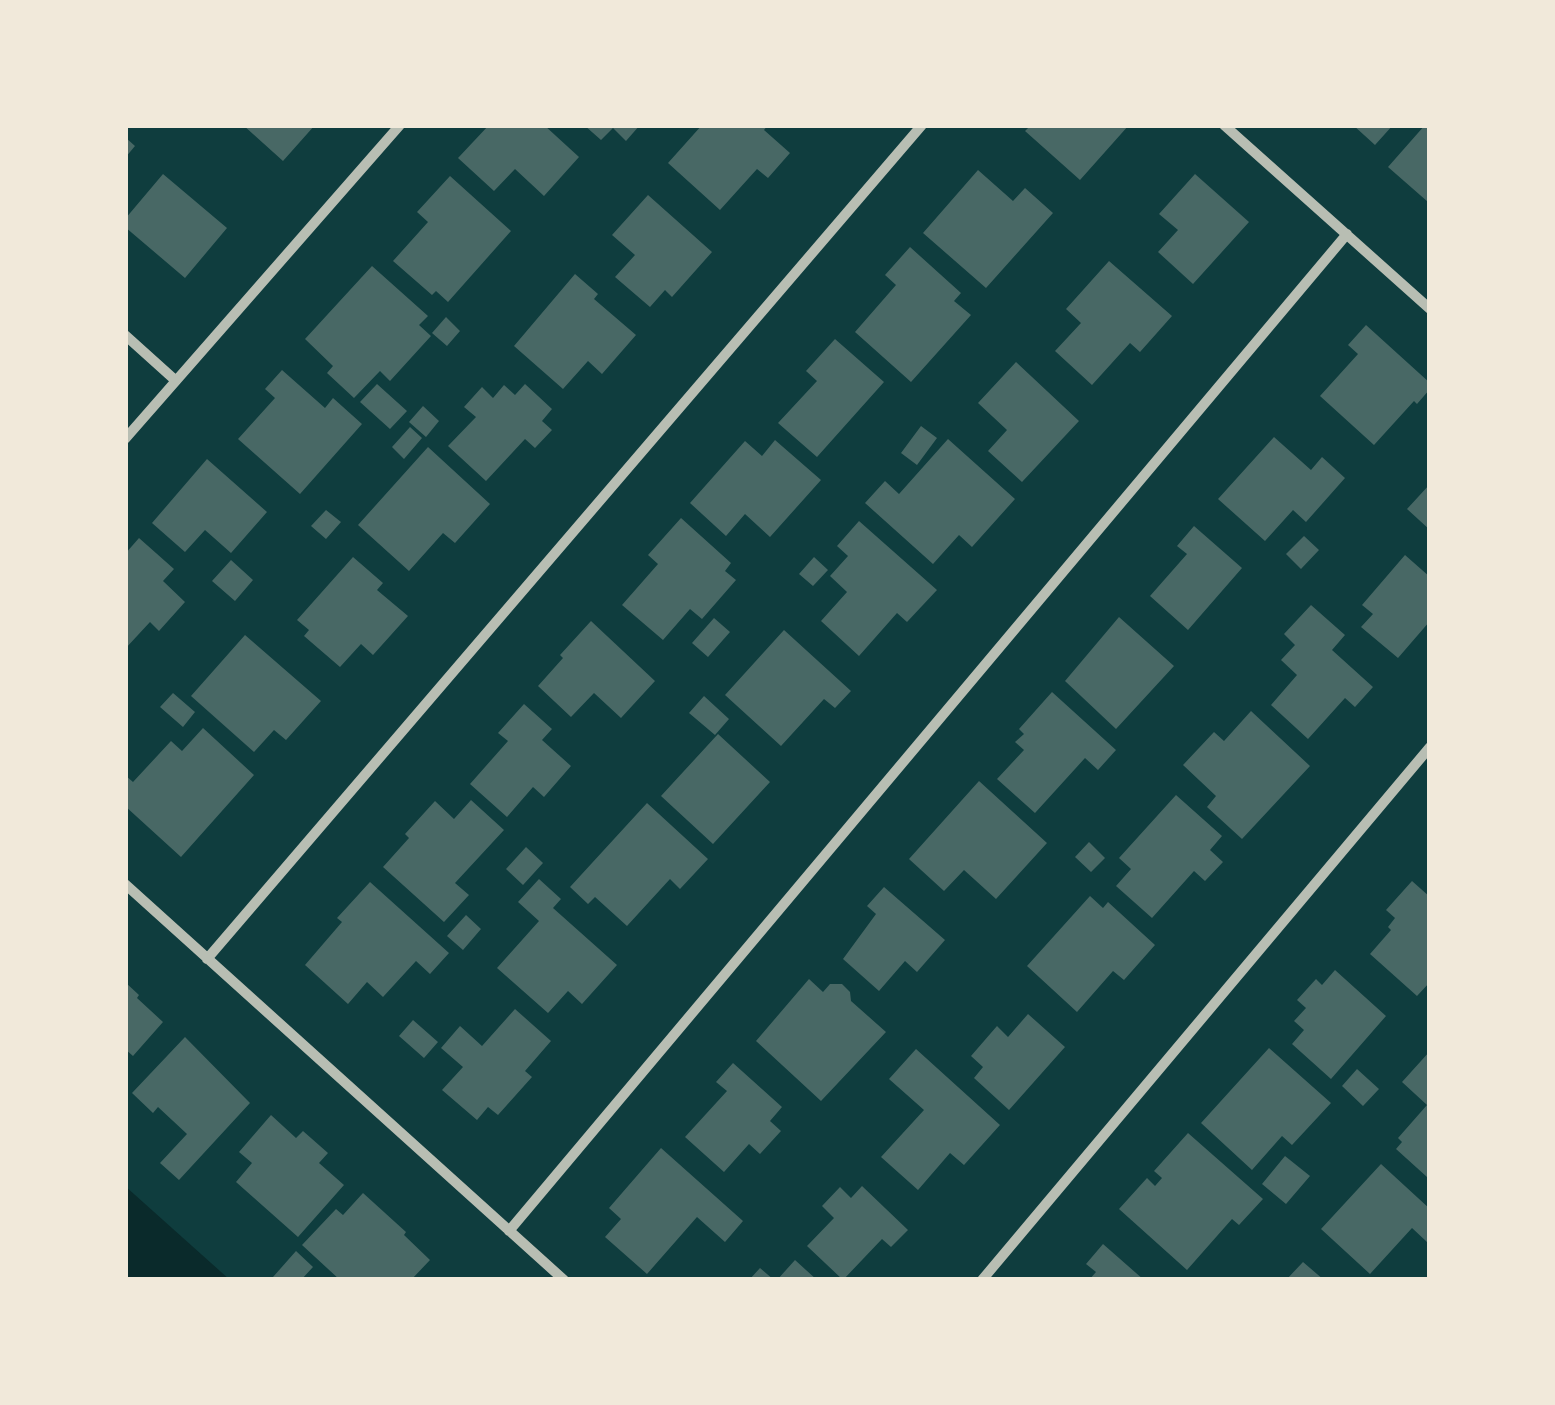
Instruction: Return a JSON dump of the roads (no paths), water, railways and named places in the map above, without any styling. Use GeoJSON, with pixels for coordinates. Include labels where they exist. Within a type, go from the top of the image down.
{"type":"FeatureCollection","features":[{"type":"Feature","properties":{"kind":"street"},"geometry":{"type":"LineString","coordinates":[[125,439],[400,125]]}},
{"type":"Feature","properties":{"kind":"street"},"geometry":{"type":"LineString","coordinates":[[207,959],[922,125]]}},
{"type":"Feature","properties":{"kind":"street"},"geometry":{"type":"LineString","coordinates":[[1224,125],[1430,309]]}},
{"type":"Feature","properties":{"kind":"street"},"geometry":{"type":"LineString","coordinates":[[509,1231],[1347,234]]}},
{"type":"Feature","properties":{"kind":"street"},"geometry":{"type":"LineString","coordinates":[[125,335],[175,380]]}},
{"type":"Feature","properties":{"kind":"street"},"geometry":{"type":"LineString","coordinates":[[982,1280],[1430,746]]}},
{"type":"Feature","properties":{"kind":"street"},"geometry":{"type":"LineString","coordinates":[[125,884],[564,1280]]}},
{"type":"Feature","properties":{"kind":"water"},"geometry":{"type":"Polygon","coordinates":[[[125,1186],[230,1280],[125,1280],[125,1186]]]}}]}
